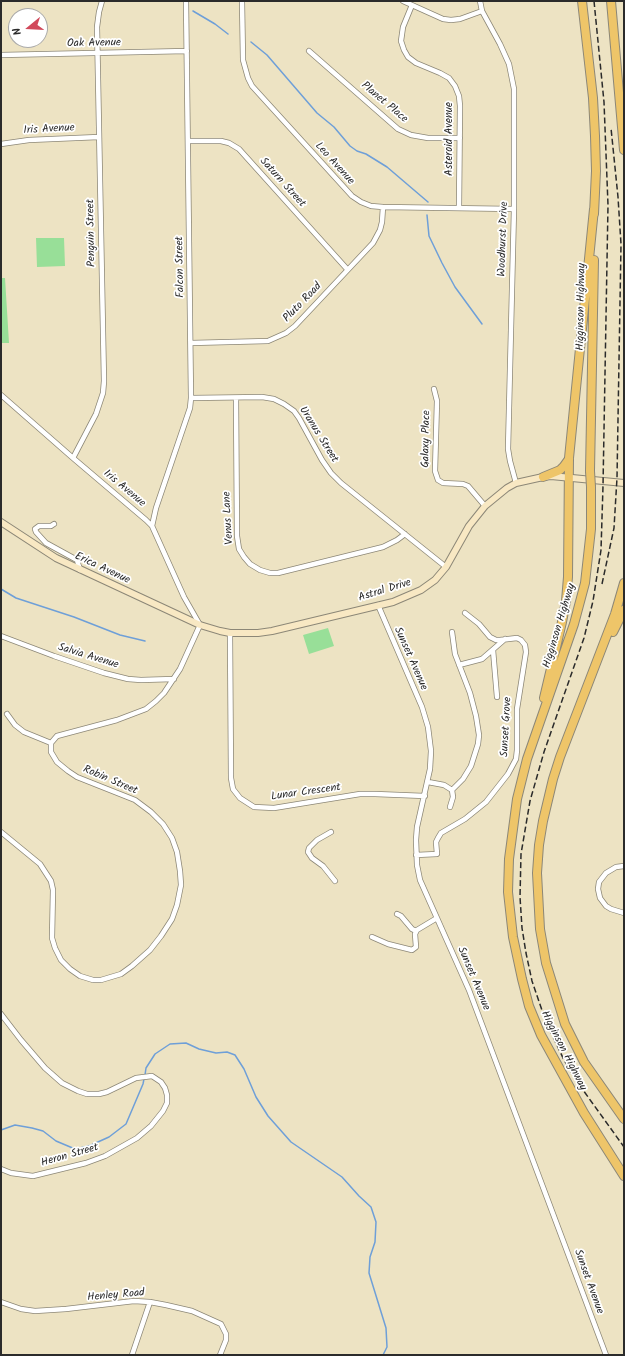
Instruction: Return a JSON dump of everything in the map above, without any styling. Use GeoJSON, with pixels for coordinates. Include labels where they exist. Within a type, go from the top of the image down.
{"type":"FeatureCollection","features":[{"type":"Feature","properties":{"kind":"highway","name":"Higginson Highway"},"geometry":{"type":"LineString","coordinates":[[582,1],[593,98],[596,171],[594,209],[590,471],[591,529],[588,560],[580,605],[528,759],[517,799],[508,866],[508,892],[513,937],[529,1006],[541,1035],[554,1060],[584,1113],[624,1176]]}},
{"type":"Feature","properties":{"kind":"highway"},"geometry":{"type":"LineString","coordinates":[[611,1],[624,150]]}},
{"type":"Feature","properties":{"kind":"highway"},"geometry":{"type":"LineString","coordinates":[[528,759],[555,653],[566,601],[568,570],[569,458],[594,209]]}},
{"type":"Feature","properties":{"kind":"highway"},"geometry":{"type":"LineString","coordinates":[[543,477],[560,470],[569,458]]}},
{"type":"Feature","properties":{"kind":"highway","name":"Higginson Highway"},"geometry":{"type":"LineString","coordinates":[[624,584],[615,614],[560,757],[547,798],[539,845],[537,873],[540,929],[546,963],[565,1024],[584,1062],[624,1119]]}},
{"type":"Feature","properties":{"kind":"highway"},"geometry":{"type":"LineString","coordinates":[[596,663],[624,610]]}},
{"type":"Feature","properties":{"kind":"street","name":"Penguin Street"},"geometry":{"type":"LineString","coordinates":[[73,458],[96,414],[103,393],[104,353],[98,137],[97,27],[102,1]]}},
{"type":"Feature","properties":{"kind":"street","name":"Falcon Street"},"geometry":{"type":"LineString","coordinates":[[152,526],[156,508],[190,408],[191,398],[186,1]]}},
{"type":"Feature","properties":{"kind":"street","name":"Leo Avenue"},"geometry":{"type":"LineString","coordinates":[[242,1],[244,70],[252,86],[345,191],[360,202],[383,208],[514,209]]}},
{"type":"Feature","properties":{"kind":"street"},"geometry":{"type":"LineString","coordinates":[[403,1],[443,19],[460,19],[482,11]]}},
{"type":"Feature","properties":{"kind":"street","name":"Woodhurst Drive"},"geometry":{"type":"LineString","coordinates":[[480,1],[482,11],[509,64],[514,89],[514,209],[508,449],[516,483]]}},
{"type":"Feature","properties":{"kind":"street","name":"Asteroid Avenue"},"geometry":{"type":"LineString","coordinates":[[412,5],[403,27],[401,42],[408,58],[423,66],[440,72],[449,78],[455,86],[459,96],[459,208]]}},
{"type":"Feature","properties":{"kind":"street","name":"Oak Avenue"},"geometry":{"type":"LineString","coordinates":[[1,55],[187,51]]}},
{"type":"Feature","properties":{"kind":"street","name":"Planet Place"},"geometry":{"type":"LineString","coordinates":[[309,51],[398,129],[411,135],[428,138],[460,138]]}},
{"type":"Feature","properties":{"kind":"street","name":"Iris Avenue"},"geometry":{"type":"LineString","coordinates":[[1,144],[29,140],[98,137]]}},
{"type":"Feature","properties":{"kind":"street","name":"Saturn Street"},"geometry":{"type":"LineString","coordinates":[[188,141],[221,141],[229,143],[239,149],[347,269]]}},
{"type":"Feature","properties":{"kind":"street","name":"Pluto Road"},"geometry":{"type":"LineString","coordinates":[[191,343],[268,341],[280,336],[295,326],[373,243],[382,222],[383,208]]}},
{"type":"Feature","properties":{"kind":"street","name":"Galaxy Place"},"geometry":{"type":"LineString","coordinates":[[434,389],[437,401],[435,471],[438,480],[443,483],[463,484],[468,486],[485,506]]}},
{"type":"Feature","properties":{"kind":"street","name":"Iris Avenue"},"geometry":{"type":"LineString","coordinates":[[1,395],[152,526],[184,597],[200,625]]}},
{"type":"Feature","properties":{"kind":"street","name":"Uranus Street"},"geometry":{"type":"LineString","coordinates":[[191,398],[262,397],[274,399],[284,404],[294,411],[331,473],[354,494],[446,567]]}},
{"type":"Feature","properties":{"kind":"street","name":"Venus Lane"},"geometry":{"type":"LineString","coordinates":[[236,398],[237,536],[239,549],[244,558],[250,564],[265,572],[278,573],[383,547],[405,534]]}},
{"type":"Feature","properties":{"kind":"street","name":"Astral Drive"},"geometry":{"type":"LineString","coordinates":[[200,625],[230,633],[272,631],[402,599],[421,590],[435,580],[446,567],[469,526],[485,506],[507,488],[516,483],[543,477],[624,483]]}},
{"type":"Feature","properties":{"kind":"street","name":"Erica Avenue"},"geometry":{"type":"LineString","coordinates":[[1,522],[42,550],[80,570],[200,625]]}},
{"type":"Feature","properties":{"kind":"street"},"geometry":{"type":"LineString","coordinates":[[54,524],[39,526],[35,531],[37,535],[46,543],[77,560],[80,570]]}},
{"type":"Feature","properties":{"kind":"street","name":"Sunset Avenue"},"geometry":{"type":"LineString","coordinates":[[378,605],[422,707],[428,727],[431,751],[428,782],[417,827],[416,855],[420,880],[472,997],[606,1355]]}},
{"type":"Feature","properties":{"kind":"street","name":"Sunset Grove"},"geometry":{"type":"LineString","coordinates":[[416,855],[437,854],[436,842],[441,834],[465,819],[486,802],[514,765],[517,750],[517,699],[526,652],[525,645],[517,638],[496,640],[490,637],[479,624],[465,613]]}},
{"type":"Feature","properties":{"kind":"street"},"geometry":{"type":"LineString","coordinates":[[7,714],[15,725],[24,732],[50,743],[57,736],[116,720],[146,709],[164,693],[174,679],[200,625]]}},
{"type":"Feature","properties":{"kind":"street"},"geometry":{"type":"LineString","coordinates":[[452,632],[455,654],[472,699],[479,735],[478,744],[471,766],[463,779],[452,790]]}},
{"type":"Feature","properties":{"kind":"street","name":"Lunar Crescent"},"geometry":{"type":"LineString","coordinates":[[230,633],[231,778],[233,789],[240,798],[254,807],[274,808],[360,794],[425,796]]}},
{"type":"Feature","properties":{"kind":"street","name":"Salvia Avenue"},"geometry":{"type":"LineString","coordinates":[[1,636],[104,673],[128,679],[174,679]]}},
{"type":"Feature","properties":{"kind":"street"},"geometry":{"type":"LineString","coordinates":[[459,665],[478,661],[506,639]]}},
{"type":"Feature","properties":{"kind":"street"},"geometry":{"type":"LineString","coordinates":[[493,650],[497,697]]}},
{"type":"Feature","properties":{"kind":"street","name":"Robin Street"},"geometry":{"type":"LineString","coordinates":[[1,832],[40,864],[48,875],[53,890],[52,938],[55,948],[61,960],[70,970],[80,976],[93,980],[101,980],[121,974],[150,950],[172,919],[177,905],[181,885],[177,852],[172,838],[151,812],[135,800],[77,777],[68,771],[57,762],[51,752],[50,743]]}},
{"type":"Feature","properties":{"kind":"street"},"geometry":{"type":"LineString","coordinates":[[428,782],[444,785],[452,790],[453,797],[450,807]]}},
{"type":"Feature","properties":{"kind":"street"},"geometry":{"type":"LineString","coordinates":[[331,832],[317,840],[308,848],[308,852],[312,858],[323,866],[335,881]]}},
{"type":"Feature","properties":{"kind":"street"},"geometry":{"type":"LineString","coordinates":[[624,866],[616,867],[606,873],[599,882],[598,889],[600,898],[606,906],[624,913]]}},
{"type":"Feature","properties":{"kind":"street"},"geometry":{"type":"LineString","coordinates":[[397,914],[416,931]]}},
{"type":"Feature","properties":{"kind":"street"},"geometry":{"type":"LineString","coordinates":[[416,931],[436,918]]}},
{"type":"Feature","properties":{"kind":"street"},"geometry":{"type":"LineString","coordinates":[[372,937],[400,948],[412,950],[416,947],[416,931]]}},
{"type":"Feature","properties":{"kind":"street","name":"Heron Street"},"geometry":{"type":"LineString","coordinates":[[1,1014],[21,1040],[50,1072],[62,1083],[78,1091],[87,1094],[99,1094],[107,1092],[136,1078],[152,1076],[161,1082],[168,1095],[167,1103],[163,1111],[151,1126],[137,1138],[121,1148],[93,1160],[33,1176],[1,1169]]}},
{"type":"Feature","properties":{"kind":"street","name":"Henley Road"},"geometry":{"type":"LineString","coordinates":[[1,1302],[22,1309],[35,1311],[66,1310],[134,1301],[150,1302],[192,1311],[221,1324],[226,1334],[226,1340],[220,1355]]}},
{"type":"Feature","properties":{"kind":"street"},"geometry":{"type":"LineString","coordinates":[[132,1355],[150,1302]]}},
{"type":"Feature","properties":{"kind":"green space"},"geometry":{"type":"Polygon","coordinates":[[[36,238],[64,238],[65,266],[37,267],[36,238]]]}},
{"type":"Feature","properties":{"kind":"green space"},"geometry":{"type":"Polygon","coordinates":[[[1,278],[5,278],[9,343],[1,343],[1,278]]]}},
{"type":"Feature","properties":{"kind":"green space"},"geometry":{"type":"Polygon","coordinates":[[[328,628],[334,646],[309,654],[303,635],[328,628]]]}},
{"type":"Feature","properties":{"kind":"waterway"},"geometry":{"type":"LineString","coordinates":[[193,11],[215,24],[228,34]]}},
{"type":"Feature","properties":{"kind":"waterway"},"geometry":{"type":"LineString","coordinates":[[251,42],[267,55],[317,113],[334,127],[350,146],[387,167],[428,202]]}},
{"type":"Feature","properties":{"kind":"waterway"},"geometry":{"type":"LineString","coordinates":[[427,215],[429,236],[442,263],[455,287],[482,324]]}},
{"type":"Feature","properties":{"kind":"waterway"},"geometry":{"type":"LineString","coordinates":[[1,589],[16,598],[74,617],[120,635],[145,641]]}},
{"type":"Feature","properties":{"kind":"waterway"},"geometry":{"type":"LineString","coordinates":[[145,1075],[146,1068],[155,1054],[170,1044],[186,1043],[199,1049],[216,1053],[227,1052],[235,1055],[244,1069],[256,1097],[268,1116],[291,1142],[342,1177],[371,1207],[376,1222],[375,1242],[370,1257],[369,1273],[386,1328],[387,1347],[383,1355]]}},
{"type":"Feature","properties":{"kind":"waterway"},"geometry":{"type":"LineString","coordinates":[[1,1130],[15,1125],[32,1128],[43,1131],[56,1141],[75,1149],[89,1146],[109,1137],[126,1124],[144,1079]]}},
{"type":"Feature","properties":{"kind":"railway"},"geometry":{"type":"LineString","coordinates":[[594,1],[604,102],[608,205],[601,550],[593,601],[584,638],[544,752],[530,801],[521,854],[520,897],[522,928],[526,953],[532,981],[546,1022],[564,1060],[578,1083],[624,1147]]}},
{"type":"Feature","properties":{"kind":"railway"},"geometry":{"type":"LineString","coordinates":[[602,584],[614,528],[617,478],[621,244],[611,128]]}}]}
